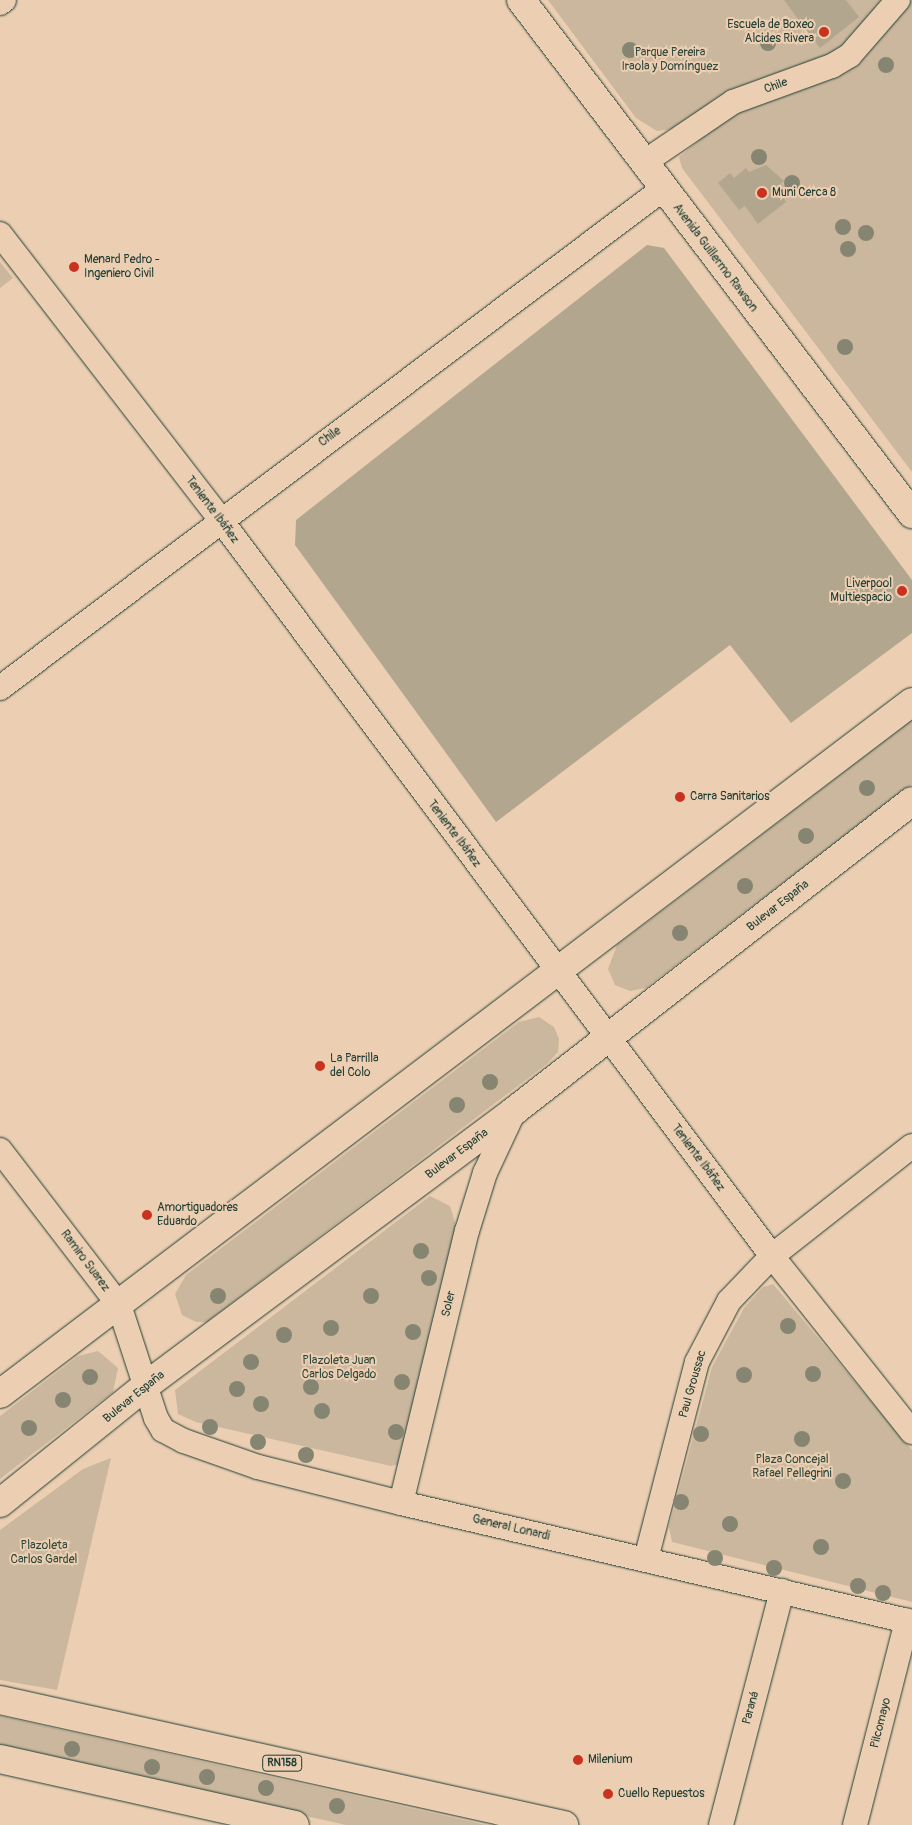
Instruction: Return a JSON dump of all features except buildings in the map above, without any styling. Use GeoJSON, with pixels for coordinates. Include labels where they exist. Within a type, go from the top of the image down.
{"type":"FeatureCollection","features":[{"type":"Feature","properties":{"kind":"main road","name":"Avenida Guillermo Rawson"},"geometry":{"type":"LineString","coordinates":[[521,0],[643,163],[912,514]]}},
{"type":"Feature","properties":{"kind":"main road"},"geometry":{"type":"LineString","coordinates":[[0,1394],[912,702]]}},
{"type":"Feature","properties":{"kind":"main road","name":"Bulevar España"},"geometry":{"type":"LineString","coordinates":[[0,1503],[148,1384],[514,1112],[912,801]]}},
{"type":"Feature","properties":{"kind":"main road","name":"RN158"},"geometry":{"type":"LineString","coordinates":[[0,1700],[564,1825]]}},
{"type":"Feature","properties":{"kind":"main road"},"geometry":{"type":"LineString","coordinates":[[0,1759],[294,1825]]}},
{"type":"Feature","properties":{"kind":"street"},"geometry":{"type":"LineString","coordinates":[[0,3],[4,0]]}},
{"type":"Feature","properties":{"kind":"street","name":"Chile"},"geometry":{"type":"LineString","coordinates":[[643,163],[733,102],[832,66],[850,55],[898,0]]}},
{"type":"Feature","properties":{"kind":"street","name":"Chile"},"geometry":{"type":"LineString","coordinates":[[0,688],[220,519],[663,189]]}},
{"type":"Feature","properties":{"kind":"street","name":"Teniente Ibáñez"},"geometry":{"type":"LineString","coordinates":[[0,234],[220,519],[557,972],[772,1256],[912,1432]]}},
{"type":"Feature","properties":{"kind":"street","name":"Soler"},"geometry":{"type":"LineString","coordinates":[[401,1503],[467,1231],[486,1173],[514,1112]]}},
{"type":"Feature","properties":{"kind":"street","name":"Paul Groussac"},"geometry":{"type":"LineString","coordinates":[[646,1559],[701,1353],[729,1301],[772,1256],[912,1146]]}},
{"type":"Feature","properties":{"kind":"street","name":"Ramiro Suarez"},"geometry":{"type":"LineString","coordinates":[[0,1150],[118,1305],[148,1384]]}},
{"type":"Feature","properties":{"kind":"street","name":"General Lonardi"},"geometry":{"type":"LineString","coordinates":[[148,1384],[163,1430],[184,1441],[258,1467],[401,1503],[910,1621]]}},
{"type":"Feature","properties":{"kind":"street","name":"Paraná"},"geometry":{"type":"LineString","coordinates":[[721,1825],[782,1591]]}},
{"type":"Feature","properties":{"kind":"street","name":"Pilcomayo"},"geometry":{"type":"LineString","coordinates":[[854,1825],[910,1621]]}},
{"type":"Feature","properties":{"kind":"green space","name":"Parque Pereira Iraola y Domínguez"},"geometry":{"type":"Polygon","coordinates":[[[548,0],[886,0],[845,48],[673,129],[657,131],[636,118],[548,0]]]}},
{"type":"Feature","properties":{"kind":"green space"},"geometry":{"type":"Polygon","coordinates":[[[912,0],[912,472],[682,168],[679,157],[732,113],[857,62],[912,0]]]}},
{"type":"Feature","properties":{"kind":"green space"},"geometry":{"type":"Polygon","coordinates":[[[0,262],[13,278],[0,288],[0,262]]]}},
{"type":"Feature","properties":{"kind":"green space"},"geometry":{"type":"Polygon","coordinates":[[[912,720],[912,784],[646,988],[630,991],[615,985],[608,969],[617,945],[912,720]]]}},
{"type":"Feature","properties":{"kind":"green space"},"geometry":{"type":"Polygon","coordinates":[[[539,1017],[554,1027],[559,1039],[558,1052],[548,1063],[207,1322],[196,1322],[182,1315],[175,1294],[186,1275],[519,1022],[539,1017]]]}},
{"type":"Feature","properties":{"kind":"green space","name":"Plazoleta Juan Carlos Delgado"},"geometry":{"type":"Polygon","coordinates":[[[430,1196],[450,1206],[457,1229],[400,1464],[391,1466],[196,1422],[178,1414],[175,1390],[430,1196]]]}},
{"type":"Feature","properties":{"kind":"green space","name":"Plaza Concejal Rafael Pellegrini"},"geometry":{"type":"Polygon","coordinates":[[[773,1284],[912,1450],[912,1602],[672,1542],[669,1527],[712,1367],[744,1308],[763,1287],[773,1284]]]}},
{"type":"Feature","properties":{"kind":"green space"},"geometry":{"type":"Polygon","coordinates":[[[98,1351],[118,1368],[113,1392],[0,1479],[0,1416],[78,1356],[98,1351]]]}},
{"type":"Feature","properties":{"kind":"green space","name":"Plazoleta Carlos Gardel"},"geometry":{"type":"Polygon","coordinates":[[[111,1458],[57,1690],[0,1680],[0,1530],[83,1469],[111,1458]]]}},
{"type":"Feature","properties":{"kind":"green space"},"geometry":{"type":"Polygon","coordinates":[[[0,1716],[486,1825],[346,1825],[0,1747],[0,1716]]]}},
{"type":"Feature","properties":{"kind":"place","name":"Escuela de Boxeo Alcides Rivera"},"geometry":{"type":"Point","coordinates":[824,32]}},
{"type":"Feature","properties":{"kind":"place","name":"Muni Cerca 8"},"geometry":{"type":"Point","coordinates":[762,193]}},
{"type":"Feature","properties":{"kind":"place","name":"Menard Pedro - Ingeniero Civil"},"geometry":{"type":"Point","coordinates":[74,267]}},
{"type":"Feature","properties":{"kind":"place","name":"Liverpool Multiespacio"},"geometry":{"type":"Point","coordinates":[902,591]}},
{"type":"Feature","properties":{"kind":"place","name":"Carra Sanitarios"},"geometry":{"type":"Point","coordinates":[680,797]}},
{"type":"Feature","properties":{"kind":"place","name":"La Parrilla del Colo"},"geometry":{"type":"Point","coordinates":[320,1066]}},
{"type":"Feature","properties":{"kind":"place","name":"Amortiguadores Eduardo"},"geometry":{"type":"Point","coordinates":[147,1215]}},
{"type":"Feature","properties":{"kind":"place","name":"Milenium"},"geometry":{"type":"Point","coordinates":[578,1760]}},
{"type":"Feature","properties":{"kind":"place","name":"Cuello Repuestos"},"geometry":{"type":"Point","coordinates":[608,1794]}}]}
